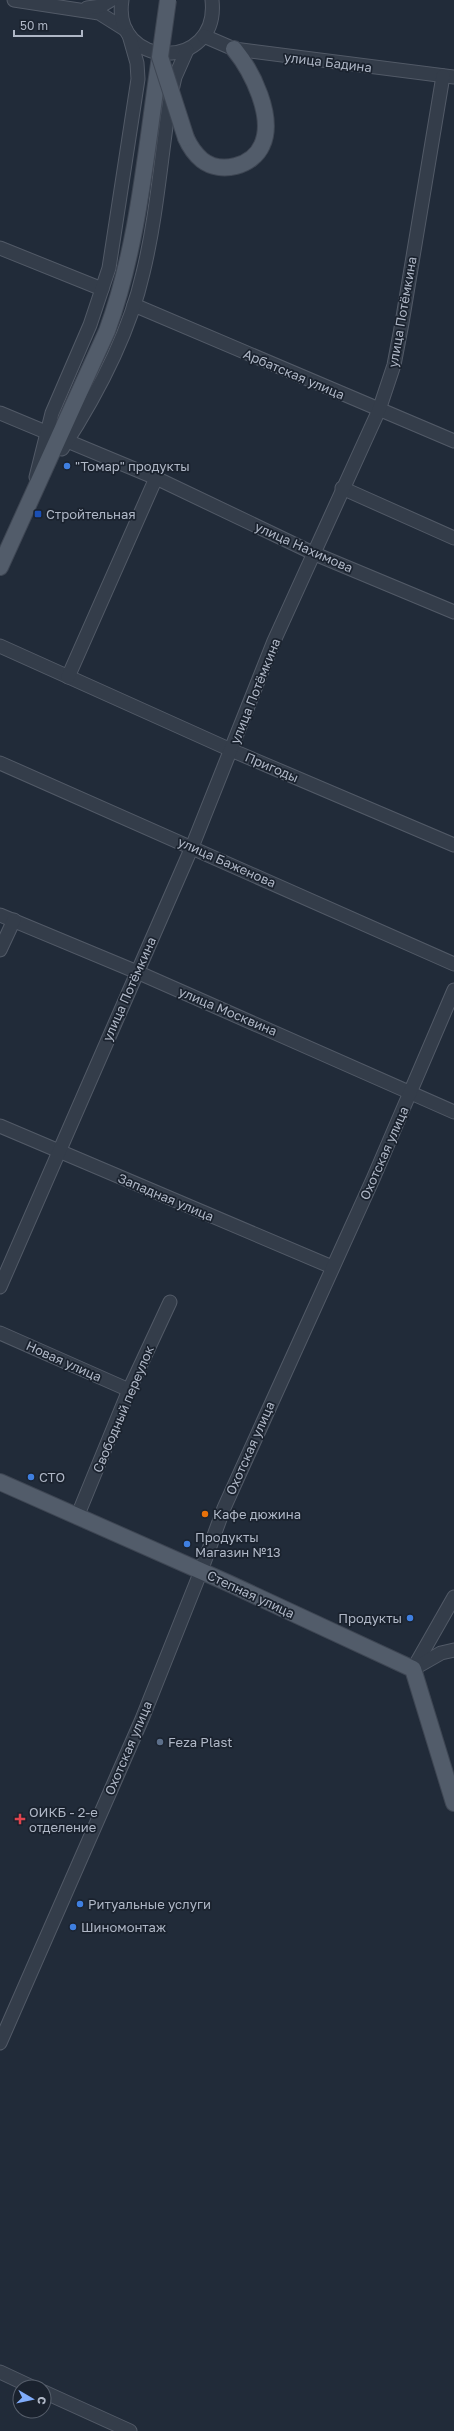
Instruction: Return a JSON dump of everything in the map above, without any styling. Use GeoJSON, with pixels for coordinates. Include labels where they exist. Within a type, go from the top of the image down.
{"type":"FeatureCollection","features":[{"type":"Feature","properties":{"kind":"main road"},"geometry":{"type":"LineString","coordinates":[[0,567],[57,437],[109,325],[119,299],[132,240],[168,0]]}},
{"type":"Feature","properties":{"kind":"main road"},"geometry":{"type":"LineString","coordinates":[[160,57],[186,138],[191,148],[203,161],[222,167],[245,163],[255,156],[263,145],[266,132],[266,118],[256,86],[245,62],[234,50]]}},
{"type":"Feature","properties":{"kind":"main road","name":"Степная улица"},"geometry":{"type":"LineString","coordinates":[[0,1482],[201,1571],[413,1669]]}},
{"type":"Feature","properties":{"kind":"main road"},"geometry":{"type":"LineString","coordinates":[[413,1669],[453,1797]]}},
{"type":"Feature","properties":{"kind":"street"},"geometry":{"type":"LineString","coordinates":[[14,0],[82,9],[99,13],[127,33],[138,45],[149,51],[162,54],[175,54],[187,50],[204,36],[210,24],[213,10],[212,0]]}},
{"type":"Feature","properties":{"kind":"street"},"geometry":{"type":"LineString","coordinates":[[82,9],[101,6],[111,0]]}},
{"type":"Feature","properties":{"kind":"street"},"geometry":{"type":"LineString","coordinates":[[57,437],[60,390],[90,325],[109,268],[138,79],[137,63],[122,19],[122,0]]}},
{"type":"Feature","properties":{"kind":"street","name":"улица Бадина"},"geometry":{"type":"LineString","coordinates":[[204,36],[234,50],[448,76]]}},
{"type":"Feature","properties":{"kind":"street"},"geometry":{"type":"LineString","coordinates":[[57,437],[94,396],[134,306],[143,273],[149,240],[170,99],[175,77],[187,50]]}},
{"type":"Feature","properties":{"kind":"street","name":"улица Потёмкина"},"geometry":{"type":"LineString","coordinates":[[0,1287],[192,846],[274,641],[315,554],[342,488],[379,410],[394,365],[448,76]]}},
{"type":"Feature","properties":{"kind":"street"},"geometry":{"type":"LineString","coordinates":[[0,248],[102,289]]}},
{"type":"Feature","properties":{"kind":"street","name":"Арбатская улица"},"geometry":{"type":"LineString","coordinates":[[134,306],[454,441]]}},
{"type":"Feature","properties":{"kind":"street","name":"улица Нахимова"},"geometry":{"type":"LineString","coordinates":[[0,414],[156,478],[315,554],[454,612]]}},
{"type":"Feature","properties":{"kind":"street"},"geometry":{"type":"LineString","coordinates":[[68,678],[156,478]]}},
{"type":"Feature","properties":{"kind":"street"},"geometry":{"type":"LineString","coordinates":[[342,488],[454,538]]}},
{"type":"Feature","properties":{"kind":"street","name":"Пригоды"},"geometry":{"type":"LineString","coordinates":[[0,646],[68,678],[231,750],[454,845]]}},
{"type":"Feature","properties":{"kind":"street","name":"улица Баженова"},"geometry":{"type":"LineString","coordinates":[[0,763],[192,846],[454,964]]}},
{"type":"Feature","properties":{"kind":"street","name":"улица Москвина"},"geometry":{"type":"LineString","coordinates":[[0,915],[136,972],[454,1112]]}},
{"type":"Feature","properties":{"kind":"street"},"geometry":{"type":"LineString","coordinates":[[0,950],[14,920]]}},
{"type":"Feature","properties":{"kind":"street","name":"Охотская улица"},"geometry":{"type":"LineString","coordinates":[[0,2043],[137,1729],[201,1571],[224,1508],[411,1092],[454,990]]}},
{"type":"Feature","properties":{"kind":"street","name":"Западная улица"},"geometry":{"type":"LineString","coordinates":[[0,1126],[332,1267]]}},
{"type":"Feature","properties":{"kind":"street","name":"Свободный переулок"},"geometry":{"type":"LineString","coordinates":[[77,1517],[129,1390],[170,1302]]}},
{"type":"Feature","properties":{"kind":"street","name":"Новая улица"},"geometry":{"type":"LineString","coordinates":[[0,1332],[129,1390]]}},
{"type":"Feature","properties":{"kind":"street"},"geometry":{"type":"LineString","coordinates":[[413,1669],[454,1596]]}},
{"type":"Feature","properties":{"kind":"street"},"geometry":{"type":"LineString","coordinates":[[413,1669],[441,1653],[454,1650]]}},
{"type":"Feature","properties":{"kind":"street"},"geometry":{"type":"LineString","coordinates":[[0,2372],[15,2379]]}},
{"type":"Feature","properties":{"kind":"street"},"geometry":{"type":"LineString","coordinates":[[52,2396],[130,2431]]}},
{"type":"Feature","properties":{"kind":"place","name":"\"Томар\" продукты"},"geometry":{"type":"Point","coordinates":[67,466]}},
{"type":"Feature","properties":{"kind":"place","name":"Стройтельная"},"geometry":{"type":"Point","coordinates":[38,514]}},
{"type":"Feature","properties":{"kind":"place","name":"СТО"},"geometry":{"type":"Point","coordinates":[31,1477]}},
{"type":"Feature","properties":{"kind":"place","name":"Кафе дюжина"},"geometry":{"type":"Point","coordinates":[205,1514]}},
{"type":"Feature","properties":{"kind":"place","name":"Продукты Магазин №13"},"geometry":{"type":"Point","coordinates":[187,1544]}},
{"type":"Feature","properties":{"kind":"place","name":"Продукты"},"geometry":{"type":"Point","coordinates":[410,1618]}},
{"type":"Feature","properties":{"kind":"place","name":"Feza Plast"},"geometry":{"type":"Point","coordinates":[160,1742]}},
{"type":"Feature","properties":{"kind":"place","name":"ОИКБ - 2-е отделение"},"geometry":{"type":"Point","coordinates":[20,1819]}},
{"type":"Feature","properties":{"kind":"place","name":"Ритуальные услуги"},"geometry":{"type":"Point","coordinates":[80,1904]}},
{"type":"Feature","properties":{"kind":"place","name":"Шиномонтаж"},"geometry":{"type":"Point","coordinates":[73,1927]}}]}
